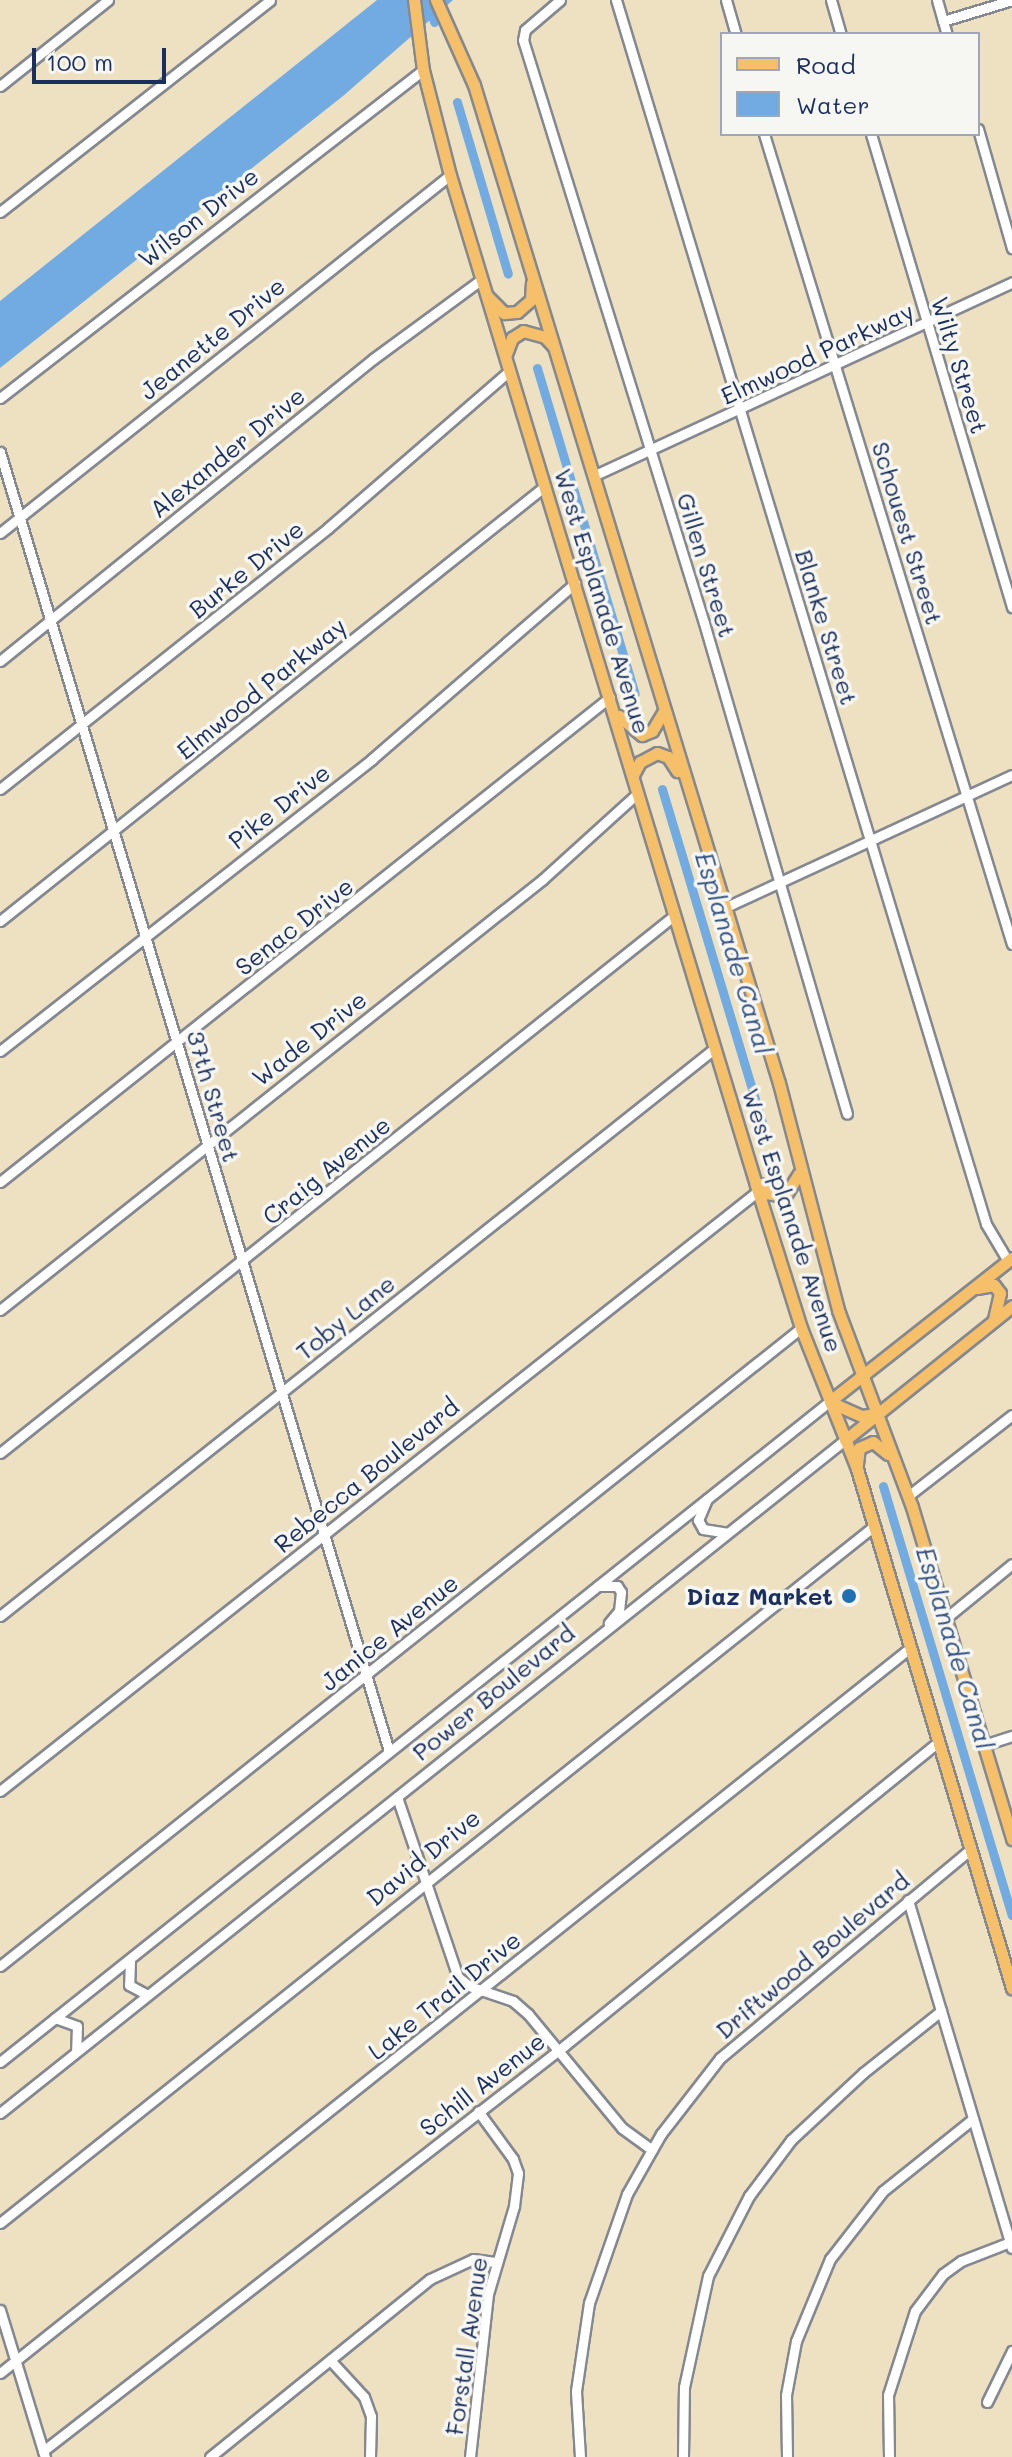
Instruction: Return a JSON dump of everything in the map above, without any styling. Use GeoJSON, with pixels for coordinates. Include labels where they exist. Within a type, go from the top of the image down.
{"type":"FeatureCollection","features":[{"type":"Feature","properties":{"kind":"main road","name":"West Esplanade Avenue"},"geometry":{"type":"LineString","coordinates":[[414,0],[423,70],[450,175],[758,1191],[801,1328],[857,1469],[1012,1988]]}},
{"type":"Feature","properties":{"kind":"main road","name":"West Esplanade Avenue"},"geometry":{"type":"LineString","coordinates":[[436,0],[474,85],[779,1083],[799,1174],[862,1375],[908,1496],[1012,1839]]}},
{"type":"Feature","properties":{"kind":"main road"},"geometry":{"type":"LineString","coordinates":[[487,297],[504,313],[517,312],[531,300],[533,276]]}},
{"type":"Feature","properties":{"kind":"main road"},"geometry":{"type":"LineString","coordinates":[[506,358],[512,338],[523,331],[545,337],[555,350]]}},
{"type":"Feature","properties":{"kind":"main road"},"geometry":{"type":"LineString","coordinates":[[613,710],[630,731],[642,735],[652,731],[664,711]]}},
{"type":"Feature","properties":{"kind":"main road"},"geometry":{"type":"LineString","coordinates":[[633,775],[640,762],[657,753],[668,757],[686,785]]}},
{"type":"Feature","properties":{"kind":"main road"},"geometry":{"type":"LineString","coordinates":[[752,1169],[766,1193],[777,1197],[792,1190],[799,1174]]}},
{"type":"Feature","properties":{"kind":"main road","name":"Power Boulevard"},"geometry":{"type":"LineString","coordinates":[[830,1401],[1010,1260]]}},
{"type":"Feature","properties":{"kind":"main road"},"geometry":{"type":"LineString","coordinates":[[972,1289],[986,1284],[1000,1293],[991,1322]]}},
{"type":"Feature","properties":{"kind":"main road","name":"Power Boulevard"},"geometry":{"type":"LineString","coordinates":[[845,1440],[1012,1306]]}},
{"type":"Feature","properties":{"kind":"main road"},"geometry":{"type":"LineString","coordinates":[[830,1401],[862,1416],[877,1414]]}},
{"type":"Feature","properties":{"kind":"main road"},"geometry":{"type":"LineString","coordinates":[[857,1469],[859,1448],[873,1442],[895,1464]]}},
{"type":"Feature","properties":{"kind":"street"},"geometry":{"type":"LineString","coordinates":[[0,86],[108,0]]}},
{"type":"Feature","properties":{"kind":"street"},"geometry":{"type":"LineString","coordinates":[[0,212],[270,0]]}},
{"type":"Feature","properties":{"kind":"street","name":"Gillen Street"},"geometry":{"type":"LineString","coordinates":[[560,0],[525,30],[527,54],[650,451],[847,1114]]}},
{"type":"Feature","properties":{"kind":"street","name":"Blanke Street"},"geometry":{"type":"LineString","coordinates":[[616,0],[739,412],[873,841],[986,1224],[1010,1260]]}},
{"type":"Feature","properties":{"kind":"street"},"geometry":{"type":"LineString","coordinates":[[726,0],[735,32]]}},
{"type":"Feature","properties":{"kind":"street"},"geometry":{"type":"LineString","coordinates":[[831,0],[840,32]]}},
{"type":"Feature","properties":{"kind":"street"},"geometry":{"type":"LineString","coordinates":[[937,0],[946,32]]}},
{"type":"Feature","properties":{"kind":"street"},"geometry":{"type":"LineString","coordinates":[[943,21],[1012,0]]}},
{"type":"Feature","properties":{"kind":"street","name":"Wilson Drive"},"geometry":{"type":"LineString","coordinates":[[0,398],[423,70]]}},
{"type":"Feature","properties":{"kind":"street","name":"Schouest Street"},"geometry":{"type":"LineString","coordinates":[[765,136],[969,795],[1012,944]]}},
{"type":"Feature","properties":{"kind":"street","name":"Wilty Street"},"geometry":{"type":"LineString","coordinates":[[872,136],[1012,607]]}},
{"type":"Feature","properties":{"kind":"street"},"geometry":{"type":"LineString","coordinates":[[980,136],[1012,248]]}},
{"type":"Feature","properties":{"kind":"street","name":"Jeanette Drive"},"geometry":{"type":"LineString","coordinates":[[0,533],[450,175]]}},
{"type":"Feature","properties":{"kind":"street","name":"Alexander Drive"},"geometry":{"type":"LineString","coordinates":[[0,661],[482,279]]}},
{"type":"Feature","properties":{"kind":"street","name":"Elmwood Parkway"},"geometry":{"type":"LineString","coordinates":[[593,476],[835,368],[1012,282]]}},
{"type":"Feature","properties":{"kind":"street","name":"Burke Drive"},"geometry":{"type":"LineString","coordinates":[[0,789],[328,528],[509,371]]}},
{"type":"Feature","properties":{"kind":"street","name":"37th Street"},"geometry":{"type":"LineString","coordinates":[[0,452],[389,1751]]}},
{"type":"Feature","properties":{"kind":"street","name":"Elmwood Parkway"},"geometry":{"type":"LineString","coordinates":[[0,921],[545,486]]}},
{"type":"Feature","properties":{"kind":"street","name":"Pike Drive"},"geometry":{"type":"LineString","coordinates":[[0,1051],[372,759],[575,583]]}},
{"type":"Feature","properties":{"kind":"street","name":"Senac Drive"},"geometry":{"type":"LineString","coordinates":[[0,1182],[610,697]]}},
{"type":"Feature","properties":{"kind":"street"},"geometry":{"type":"LineString","coordinates":[[724,908],[1012,775]]}},
{"type":"Feature","properties":{"kind":"street","name":"Wade Drive"},"geometry":{"type":"LineString","coordinates":[[0,1310],[543,879],[638,793]]}},
{"type":"Feature","properties":{"kind":"street","name":"Craig Avenue"},"geometry":{"type":"LineString","coordinates":[[0,1453],[675,915]]}},
{"type":"Feature","properties":{"kind":"street","name":"Toby Lane"},"geometry":{"type":"LineString","coordinates":[[0,1616],[715,1048]]}},
{"type":"Feature","properties":{"kind":"street","name":"Rebecca Boulevard"},"geometry":{"type":"LineString","coordinates":[[0,1791],[758,1191]]}},
{"type":"Feature","properties":{"kind":"street","name":"Janice Avenue"},"geometry":{"type":"LineString","coordinates":[[0,1966],[801,1328]]}},
{"type":"Feature","properties":{"kind":"street","name":"Power Boulevard"},"geometry":{"type":"LineString","coordinates":[[0,2062],[830,1401]]}},
{"type":"Feature","properties":{"kind":"street"},"geometry":{"type":"LineString","coordinates":[[908,1496],[1012,1415]]}},
{"type":"Feature","properties":{"kind":"street","name":"Power Boulevard"},"geometry":{"type":"LineString","coordinates":[[0,2113],[845,1440]]}},
{"type":"Feature","properties":{"kind":"street"},"geometry":{"type":"LineString","coordinates":[[708,1496],[698,1520],[710,1534],[727,1533]]}},
{"type":"Feature","properties":{"kind":"street","name":"David Drive"},"geometry":{"type":"LineString","coordinates":[[0,2223],[874,1526]]}},
{"type":"Feature","properties":{"kind":"street"},"geometry":{"type":"LineString","coordinates":[[946,1618],[1012,1564]]}},
{"type":"Feature","properties":{"kind":"street"},"geometry":{"type":"LineString","coordinates":[[595,1586],[617,1586],[622,1600],[599,1635]]}},
{"type":"Feature","properties":{"kind":"street","name":"Lake Trail Drive"},"geometry":{"type":"LineString","coordinates":[[0,2373],[911,1647]]}},
{"type":"Feature","properties":{"kind":"street"},"geometry":{"type":"LineString","coordinates":[[984,1745],[1012,1736]]}},
{"type":"Feature","properties":{"kind":"street","name":"Schill Avenue"},"geometry":{"type":"LineString","coordinates":[[44,2454],[558,2051],[939,1741]]}},
{"type":"Feature","properties":{"kind":"street"},"geometry":{"type":"LineString","coordinates":[[397,1797],[454,1969],[469,1986],[513,2001],[622,2128],[652,2150]]}},
{"type":"Feature","properties":{"kind":"street","name":"Driftwood Boulevard"},"geometry":{"type":"LineString","coordinates":[[580,2457],[576,2391],[589,2303],[627,2194],[652,2150],[720,2058],[971,1849]]}},
{"type":"Feature","properties":{"kind":"street"},"geometry":{"type":"LineString","coordinates":[[889,2457],[888,2395],[915,2311],[943,2274],[961,2261],[1011,2245],[908,1900]]}},
{"type":"Feature","properties":{"kind":"street"},"geometry":{"type":"LineString","coordinates":[[130,1961],[129,1985],[148,1995]]}},
{"type":"Feature","properties":{"kind":"street"},"geometry":{"type":"LineString","coordinates":[[683,2457],[684,2387],[708,2276],[749,2196],[791,2140],[863,2073],[941,2011]]}},
{"type":"Feature","properties":{"kind":"street"},"geometry":{"type":"LineString","coordinates":[[55,2018],[77,2026],[76,2051]]}},
{"type":"Feature","properties":{"kind":"street","name":"Forstall Avenue"},"geometry":{"type":"LineString","coordinates":[[470,2457],[495,2262],[514,2206],[518,2173],[507,2150],[478,2111]]}},
{"type":"Feature","properties":{"kind":"street"},"geometry":{"type":"LineString","coordinates":[[787,2457],[786,2395],[796,2341],[830,2259],[883,2191],[973,2119]]}},
{"type":"Feature","properties":{"kind":"street"},"geometry":{"type":"LineString","coordinates":[[210,2457],[455,2264],[473,2259],[495,2262]]}},
{"type":"Feature","properties":{"kind":"street"},"geometry":{"type":"LineString","coordinates":[[0,2310],[44,2454]]}},
{"type":"Feature","properties":{"kind":"street"},"geometry":{"type":"LineString","coordinates":[[987,2402],[1012,2351]]}},
{"type":"Feature","properties":{"kind":"street"},"geometry":{"type":"LineString","coordinates":[[330,2360],[364,2397],[371,2416],[370,2457]]}},
{"type":"Feature","properties":{"kind":"water"},"geometry":{"type":"Polygon","coordinates":[[[377,0],[453,0],[343,96],[0,368],[0,301],[377,0]]]}},
{"type":"Feature","properties":{"kind":"waterway","name":"Esplanade Canal"},"geometry":{"type":"LineString","coordinates":[[427,0],[434,22]]}},
{"type":"Feature","properties":{"kind":"waterway","name":"Esplanade Canal"},"geometry":{"type":"LineString","coordinates":[[457,102],[508,274]]}},
{"type":"Feature","properties":{"kind":"waterway","name":"Esplanade Canal"},"geometry":{"type":"LineString","coordinates":[[537,368],[635,694]]}},
{"type":"Feature","properties":{"kind":"waterway","name":"Esplanade Canal"},"geometry":{"type":"LineString","coordinates":[[662,789],[764,1129]]}},
{"type":"Feature","properties":{"kind":"waterway","name":"Esplanade Canal"},"geometry":{"type":"LineString","coordinates":[[883,1486],[1012,1915]]}},
{"type":"Feature","properties":{"kind":"place","name":"Diaz Market"},"geometry":{"type":"Point","coordinates":[849,1596]}}]}
